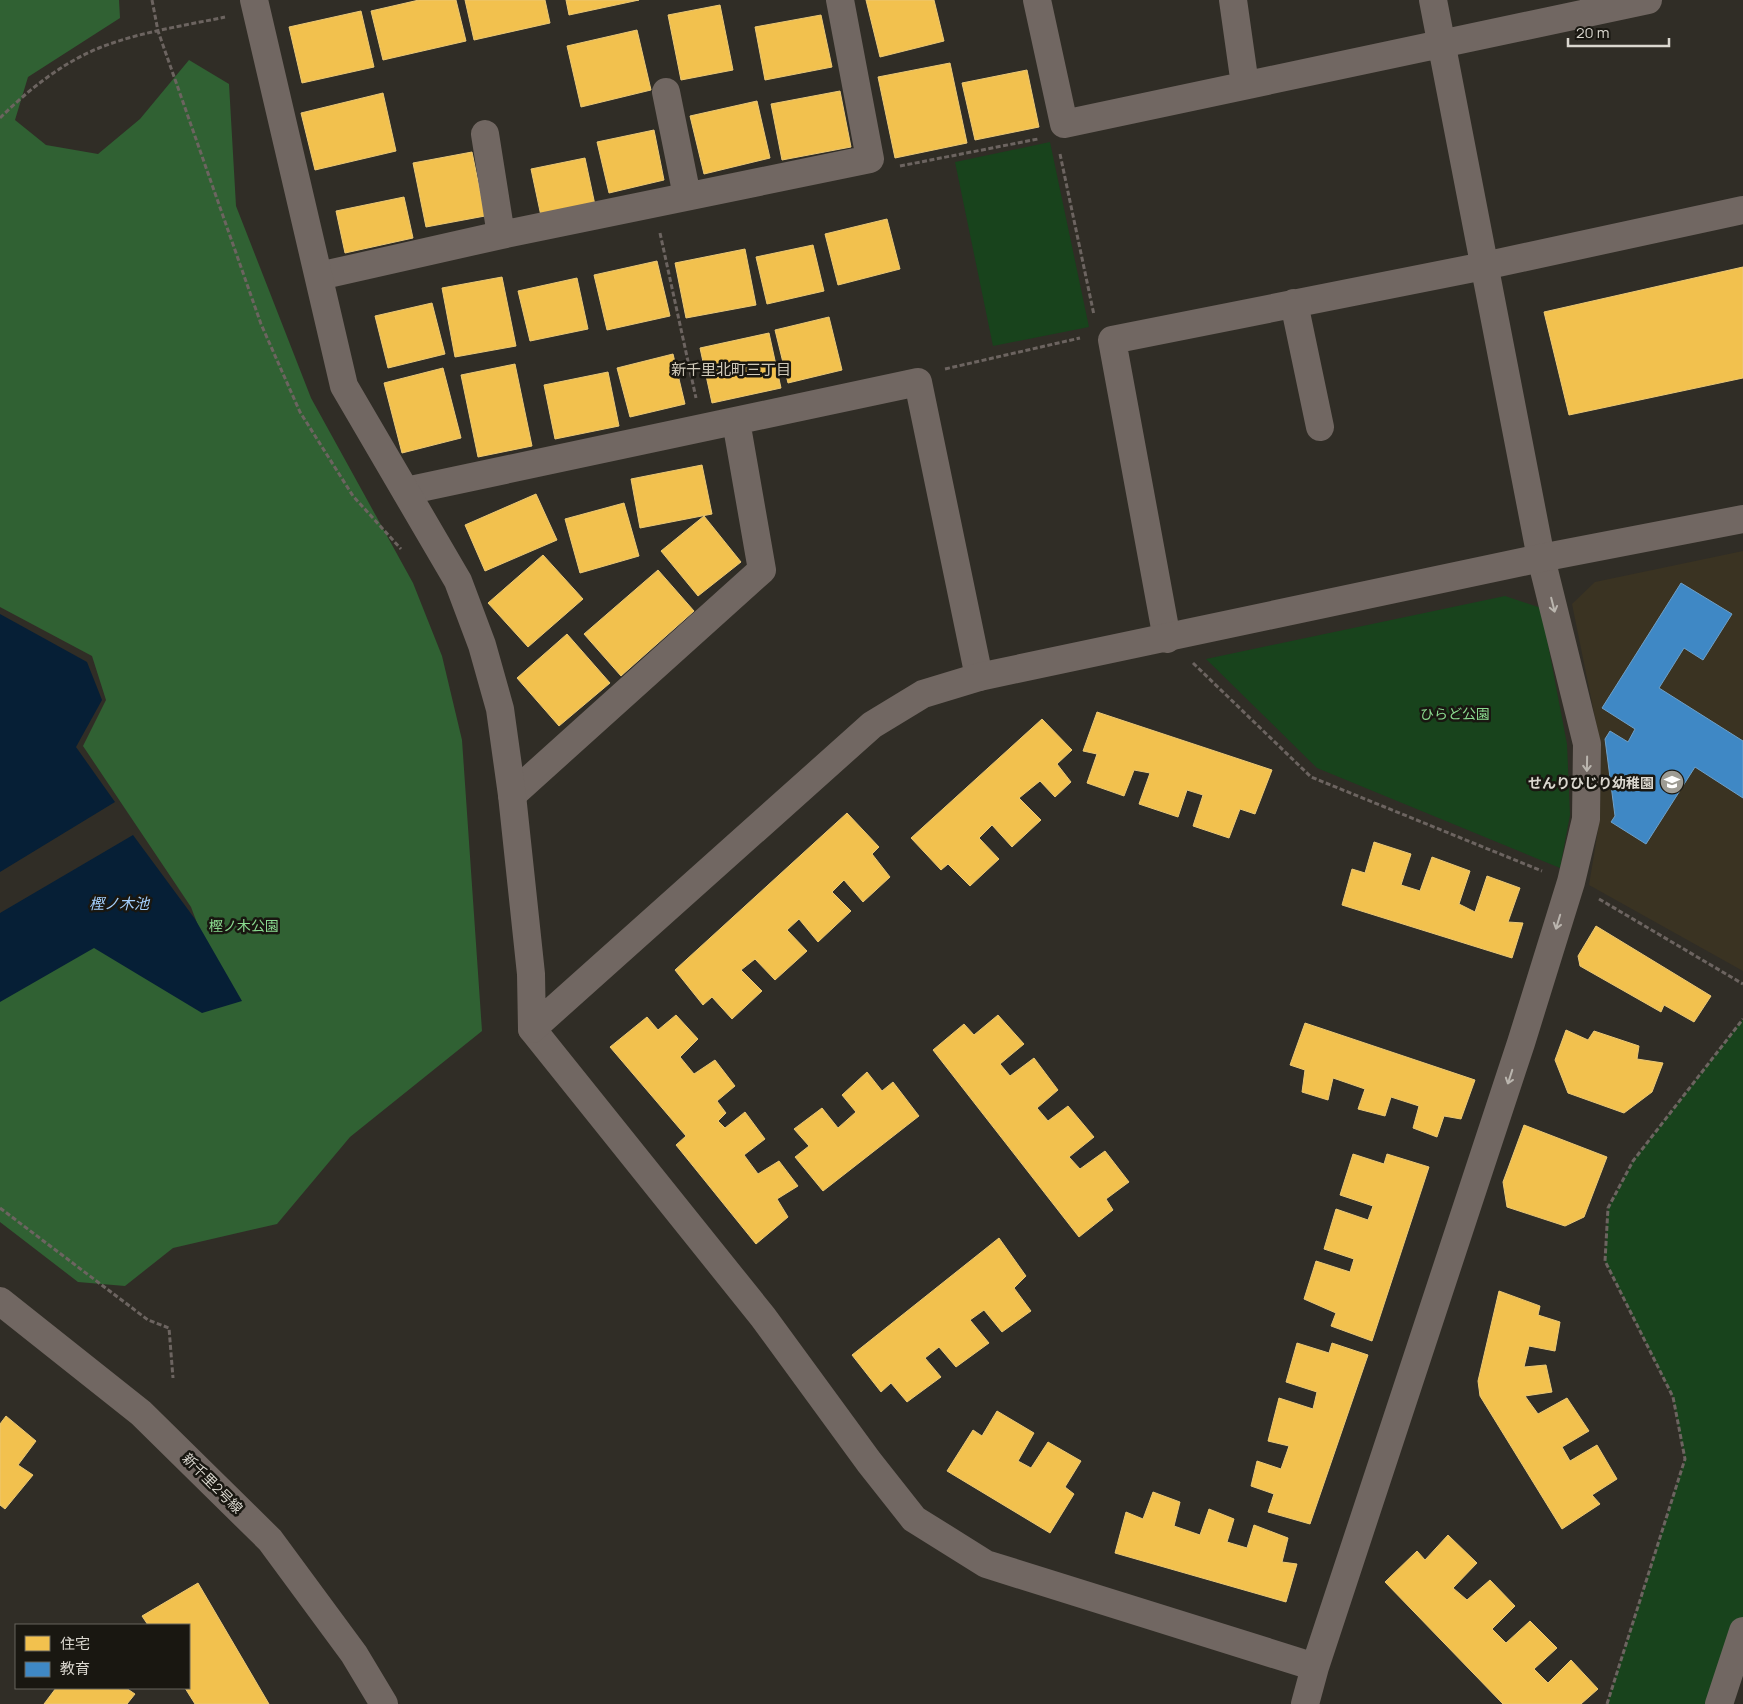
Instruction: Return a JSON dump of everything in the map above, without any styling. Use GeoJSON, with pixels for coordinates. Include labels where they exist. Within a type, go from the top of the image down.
{"type":"FeatureCollection","features":[{"type":"Feature","properties":{"kind":"street"},"geometry":{"type":"LineString","coordinates":[[254,0],[344,386],[458,581],[482,645],[500,708],[512,795],[531,974],[532,1029],[763,1317],[869,1462],[914,1519],[986,1564],[1315,1666]]}},
{"type":"Feature","properties":{"kind":"street"},"geometry":{"type":"LineString","coordinates":[[319,276],[501,235],[870,159],[840,0]]}},
{"type":"Feature","properties":{"kind":"street"},"geometry":{"type":"LineString","coordinates":[[1036,0],[1060,130],[1245,85],[1617,3],[1648,0]]}},
{"type":"Feature","properties":{"kind":"street"},"geometry":{"type":"LineString","coordinates":[[1233,0],[1245,85]]}},
{"type":"Feature","properties":{"kind":"street"},"geometry":{"type":"LineString","coordinates":[[1305,1704],[1315,1666],[1521,1044],[1571,882],[1586,820],[1587,744],[1541,558],[1433,0]]}},
{"type":"Feature","properties":{"kind":"street"},"geometry":{"type":"LineString","coordinates":[[666,92],[687,196]]}},
{"type":"Feature","properties":{"kind":"street"},"geometry":{"type":"LineString","coordinates":[[485,134],[501,235]]}},
{"type":"Feature","properties":{"kind":"street"},"geometry":{"type":"LineString","coordinates":[[1167,638],[1105,337],[1484,266],[1743,210]]}},
{"type":"Feature","properties":{"kind":"street"},"geometry":{"type":"LineString","coordinates":[[1294,303],[1320,426]]}},
{"type":"Feature","properties":{"kind":"street"},"geometry":{"type":"LineString","coordinates":[[406,491],[918,382],[979,677]]}},
{"type":"Feature","properties":{"kind":"street"},"geometry":{"type":"LineString","coordinates":[[512,795],[762,570],[736,421]]}},
{"type":"Feature","properties":{"kind":"street"},"geometry":{"type":"LineString","coordinates":[[532,1029],[872,725],[923,694],[979,677],[1541,558],[1743,519]]}},
{"type":"Feature","properties":{"kind":"street","name":"新千里2号線"},"geometry":{"type":"LineString","coordinates":[[0,1302],[141,1412],[270,1540],[354,1654],[384,1704]]}},
{"type":"Feature","properties":{"kind":"street"},"geometry":{"type":"LineString","coordinates":[[1719,1704],[1743,1632]]}},
{"type":"Feature","properties":{"kind":"path"},"geometry":{"type":"LineString","coordinates":[[152,0],[158,31],[261,324],[300,412],[353,496],[402,552]]}},
{"type":"Feature","properties":{"kind":"path"},"geometry":{"type":"LineString","coordinates":[[0,118],[58,69],[99,48],[147,32],[227,16]]}},
{"type":"Feature","properties":{"kind":"path"},"geometry":{"type":"LineString","coordinates":[[870,159],[902,167],[1060,130],[1105,337],[946,368],[918,382]]}},
{"type":"Feature","properties":{"kind":"path"},"geometry":{"type":"LineString","coordinates":[[653,203],[702,428]]}},
{"type":"Feature","properties":{"kind":"path"},"geometry":{"type":"LineString","coordinates":[[1167,638],[1310,777],[1571,882],[1743,984]]}},
{"type":"Feature","properties":{"kind":"path"},"geometry":{"type":"LineString","coordinates":[[1608,1704],[1684,1459],[1673,1397],[1605,1261],[1608,1208],[1633,1161],[1743,1019]]}},
{"type":"Feature","properties":{"kind":"path"},"geometry":{"type":"LineString","coordinates":[[0,1208],[148,1320],[169,1328],[173,1378]]}},
{"type":"Feature","properties":{"kind":"shaded area","name":"せんりひじり幼稚園"},"geometry":{"type":"Polygon","coordinates":[[[1743,551],[1743,971],[1589,885],[1600,818],[1601,747],[1572,604],[1595,582],[1743,551]]]}},
{"type":"Feature","properties":{"kind":"green space","name":"樫ノ木公園"},"geometry":{"type":"Polygon","coordinates":[[[0,0],[119,0],[120,18],[28,77],[15,120],[46,145],[98,154],[140,119],[189,60],[229,84],[236,206],[311,398],[413,583],[442,656],[462,740],[482,1031],[350,1137],[277,1224],[173,1248],[125,1286],[78,1282],[0,1222],[0,996],[95,931],[219,981],[191,907],[83,746],[106,700],[92,656],[0,607],[0,0]]]}},
{"type":"Feature","properties":{"kind":"green space"},"geometry":{"type":"Polygon","coordinates":[[[1050,142],[1089,327],[993,346],[955,162],[1050,142]]]}},
{"type":"Feature","properties":{"kind":"green space","name":"ひらど公園"},"geometry":{"type":"Polygon","coordinates":[[[1505,596],[1541,608],[1567,744],[1570,815],[1560,868],[1317,768],[1206,659],[1505,596]]]}},
{"type":"Feature","properties":{"kind":"green space"},"geometry":{"type":"Polygon","coordinates":[[[1743,1019],[1743,1631],[1719,1704],[1607,1704],[1685,1459],[1673,1397],[1605,1261],[1608,1208],[1633,1161],[1743,1019]]]}},
{"type":"Feature","properties":{"kind":"water"},"geometry":{"type":"Polygon","coordinates":[[[0,614],[87,662],[102,700],[76,747],[115,802],[0,872],[0,614]]]}},
{"type":"Feature","properties":{"kind":"water","name":"樫ノ木池"},"geometry":{"type":"Polygon","coordinates":[[[133,835],[195,919],[242,1001],[202,1013],[94,948],[0,1002],[0,913],[133,835]]]}},
{"type":"Feature","properties":{"kind":"building: 住宅"},"geometry":{"type":"Polygon","coordinates":[[[419,0],[456,0],[466,41],[383,60],[371,11],[419,0]]]}},
{"type":"Feature","properties":{"kind":"building: 住宅"},"geometry":{"type":"Polygon","coordinates":[[[465,0],[545,0],[550,23],[474,40],[465,0]]]}},
{"type":"Feature","properties":{"kind":"building: 住宅"},"geometry":{"type":"Polygon","coordinates":[[[566,0],[639,0],[569,15],[566,0]]]}},
{"type":"Feature","properties":{"kind":"building: 住宅"},"geometry":{"type":"Polygon","coordinates":[[[866,0],[934,0],[944,41],[880,57],[866,0]]]}},
{"type":"Feature","properties":{"kind":"building: 住宅"},"geometry":{"type":"Polygon","coordinates":[[[720,5],[733,70],[681,80],[668,15],[720,5]]]}},
{"type":"Feature","properties":{"kind":"building: 住宅"},"geometry":{"type":"Polygon","coordinates":[[[361,11],[374,67],[302,83],[289,27],[361,11]]]}},
{"type":"Feature","properties":{"kind":"building: 住宅"},"geometry":{"type":"Polygon","coordinates":[[[821,15],[832,67],[765,80],[755,27],[821,15]]]}},
{"type":"Feature","properties":{"kind":"building: 住宅"},"geometry":{"type":"Polygon","coordinates":[[[637,30],[651,90],[581,107],[567,46],[637,30]]]}},
{"type":"Feature","properties":{"kind":"building: 住宅"},"geometry":{"type":"Polygon","coordinates":[[[950,63],[967,143],[895,158],[878,77],[950,63]]]}},
{"type":"Feature","properties":{"kind":"building: 住宅"},"geometry":{"type":"Polygon","coordinates":[[[1027,70],[1039,127],[975,140],[962,83],[1027,70]]]}},
{"type":"Feature","properties":{"kind":"building: 住宅"},"geometry":{"type":"Polygon","coordinates":[[[840,91],[851,147],[782,160],[771,104],[840,91]]]}},
{"type":"Feature","properties":{"kind":"building: 住宅"},"geometry":{"type":"Polygon","coordinates":[[[383,93],[396,151],[315,170],[301,113],[383,93]]]}},
{"type":"Feature","properties":{"kind":"building: 住宅"},"geometry":{"type":"Polygon","coordinates":[[[757,101],[770,158],[704,174],[690,116],[757,101]]]}},
{"type":"Feature","properties":{"kind":"building: 住宅"},"geometry":{"type":"Polygon","coordinates":[[[654,130],[664,180],[609,193],[597,142],[654,130]]]}},
{"type":"Feature","properties":{"kind":"building: 住宅"},"geometry":{"type":"Polygon","coordinates":[[[472,152],[485,216],[426,227],[413,163],[472,152]]]}},
{"type":"Feature","properties":{"kind":"building: 住宅"},"geometry":{"type":"Polygon","coordinates":[[[585,158],[595,205],[541,216],[531,169],[585,158]]]}},
{"type":"Feature","properties":{"kind":"building: 住宅"},"geometry":{"type":"Polygon","coordinates":[[[404,197],[413,238],[345,253],[336,211],[404,197]]]}},
{"type":"Feature","properties":{"kind":"building: 住宅"},"geometry":{"type":"Polygon","coordinates":[[[887,219],[900,269],[838,285],[825,234],[887,219]]]}},
{"type":"Feature","properties":{"kind":"building: 住宅"},"geometry":{"type":"Polygon","coordinates":[[[813,245],[824,291],[767,304],[756,257],[813,245]]]}},
{"type":"Feature","properties":{"kind":"building: 住宅"},"geometry":{"type":"Polygon","coordinates":[[[745,249],[756,305],[686,318],[675,263],[745,249]]]}},
{"type":"Feature","properties":{"kind":"building: 住宅"},"geometry":{"type":"Polygon","coordinates":[[[657,261],[670,316],[607,330],[594,275],[657,261]]]}},
{"type":"Feature","properties":{"kind":"building: 住宅"},"geometry":{"type":"Polygon","coordinates":[[[1743,267],[1743,378],[1569,415],[1544,312],[1743,267]]]}},
{"type":"Feature","properties":{"kind":"building: 住宅"},"geometry":{"type":"Polygon","coordinates":[[[502,277],[516,346],[455,357],[442,288],[502,277]]]}},
{"type":"Feature","properties":{"kind":"building: 住宅"},"geometry":{"type":"Polygon","coordinates":[[[577,278],[588,329],[530,341],[518,291],[577,278]]]}},
{"type":"Feature","properties":{"kind":"building: 住宅"},"geometry":{"type":"Polygon","coordinates":[[[432,303],[445,354],[388,368],[375,316],[432,303]]]}},
{"type":"Feature","properties":{"kind":"building: 住宅"},"geometry":{"type":"Polygon","coordinates":[[[829,317],[842,370],[788,383],[775,330],[829,317]]]}},
{"type":"Feature","properties":{"kind":"building: 住宅"},"geometry":{"type":"Polygon","coordinates":[[[769,333],[781,388],[712,403],[700,348],[769,333]]]}},
{"type":"Feature","properties":{"kind":"building: 住宅"},"geometry":{"type":"Polygon","coordinates":[[[673,354],[685,404],[630,417],[617,368],[673,354]]]}},
{"type":"Feature","properties":{"kind":"building: 住宅"},"geometry":{"type":"Polygon","coordinates":[[[515,364],[532,446],[478,457],[461,375],[515,364]]]}},
{"type":"Feature","properties":{"kind":"building: 住宅"},"geometry":{"type":"Polygon","coordinates":[[[443,368],[461,438],[402,453],[384,383],[443,368]]]}},
{"type":"Feature","properties":{"kind":"building: 住宅"},"geometry":{"type":"Polygon","coordinates":[[[608,372],[619,426],[555,439],[544,385],[608,372]]]}},
{"type":"Feature","properties":{"kind":"building: 住宅"},"geometry":{"type":"Polygon","coordinates":[[[702,465],[712,514],[640,528],[631,479],[702,465]]]}},
{"type":"Feature","properties":{"kind":"building: 住宅"},"geometry":{"type":"Polygon","coordinates":[[[536,494],[557,540],[485,571],[465,525],[536,494]]]}},
{"type":"Feature","properties":{"kind":"building: 住宅"},"geometry":{"type":"Polygon","coordinates":[[[624,503],[639,556],[580,573],[565,519],[624,503]]]}},
{"type":"Feature","properties":{"kind":"building: 住宅"},"geometry":{"type":"Polygon","coordinates":[[[704,516],[741,562],[698,596],[661,551],[704,516]]]}},
{"type":"Feature","properties":{"kind":"building: 住宅"},"geometry":{"type":"Polygon","coordinates":[[[543,555],[583,599],[528,647],[488,603],[543,555]]]}},
{"type":"Feature","properties":{"kind":"building: 住宅"},"geometry":{"type":"Polygon","coordinates":[[[658,570],[694,611],[621,676],[584,634],[658,570]]]}},
{"type":"Feature","properties":{"kind":"building: 住宅"},"geometry":{"type":"Polygon","coordinates":[[[567,634],[610,683],[559,726],[517,678],[567,634]]]}},
{"type":"Feature","properties":{"kind":"building: 住宅"},"geometry":{"type":"Polygon","coordinates":[[[1097,712],[1272,770],[1255,814],[1240,809],[1229,838],[1193,826],[1203,795],[1187,790],[1178,817],[1139,804],[1150,773],[1134,770],[1124,796],[1087,783],[1097,754],[1083,751],[1097,712]]]}},
{"type":"Feature","properties":{"kind":"building: 住宅"},"geometry":{"type":"Polygon","coordinates":[[[1042,719],[1072,750],[1057,764],[1071,782],[1055,797],[1040,781],[1019,798],[1041,820],[1012,847],[992,825],[979,838],[999,859],[970,886],[948,864],[941,870],[911,838],[1042,719]]]}},
{"type":"Feature","properties":{"kind":"building: 住宅"},"geometry":{"type":"Polygon","coordinates":[[[847,813],[879,847],[872,854],[890,877],[863,902],[844,880],[832,892],[851,911],[818,942],[799,919],[787,930],[807,951],[775,980],[755,959],[741,970],[762,991],[732,1019],[712,997],[703,1005],[675,970],[847,813]]]}},
{"type":"Feature","properties":{"kind":"building: 住宅"},"geometry":{"type":"Polygon","coordinates":[[[1374,842],[1411,854],[1401,885],[1420,891],[1432,857],[1470,871],[1459,904],[1475,912],[1487,876],[1520,888],[1508,922],[1523,923],[1512,958],[1342,905],[1352,869],[1365,873],[1374,842]]]}},
{"type":"Feature","properties":{"kind":"building: 住宅"},"geometry":{"type":"Polygon","coordinates":[[[1596,926],[1711,996],[1694,1022],[1664,1005],[1661,1012],[1580,966],[1578,956],[1596,926]]]}},
{"type":"Feature","properties":{"kind":"building: 住宅"},"geometry":{"type":"Polygon","coordinates":[[[676,1015],[698,1039],[680,1057],[694,1074],[715,1060],[735,1086],[717,1101],[726,1113],[718,1121],[725,1128],[745,1112],[765,1139],[744,1155],[758,1174],[779,1161],[798,1186],[777,1199],[788,1217],[756,1244],[676,1145],[686,1136],[610,1047],[647,1017],[658,1030],[676,1015]]]}},
{"type":"Feature","properties":{"kind":"building: 住宅"},"geometry":{"type":"Polygon","coordinates":[[[998,1015],[1024,1044],[1000,1064],[1010,1076],[1034,1058],[1058,1090],[1037,1108],[1048,1121],[1068,1106],[1094,1137],[1069,1157],[1080,1169],[1105,1151],[1129,1182],[1106,1199],[1113,1210],[1079,1237],[933,1050],[964,1024],[974,1035],[998,1015]]]}},
{"type":"Feature","properties":{"kind":"building: 住宅"},"geometry":{"type":"Polygon","coordinates":[[[1305,1023],[1475,1080],[1461,1119],[1444,1116],[1437,1137],[1413,1128],[1419,1106],[1391,1097],[1385,1116],[1358,1109],[1365,1089],[1333,1078],[1328,1100],[1302,1092],[1305,1070],[1290,1065],[1305,1023]]]}},
{"type":"Feature","properties":{"kind":"building: 住宅"},"geometry":{"type":"Polygon","coordinates":[[[1566,1030],[1588,1040],[1594,1031],[1639,1046],[1637,1059],[1663,1063],[1652,1092],[1624,1113],[1568,1093],[1555,1060],[1566,1030]]]}},
{"type":"Feature","properties":{"kind":"building: 住宅"},"geometry":{"type":"Polygon","coordinates":[[[867,1072],[882,1091],[893,1082],[919,1116],[823,1191],[795,1157],[809,1146],[794,1129],[822,1108],[838,1128],[856,1112],[842,1095],[867,1072]]]}},
{"type":"Feature","properties":{"kind":"building: 住宅"},"geometry":{"type":"Polygon","coordinates":[[[1524,1125],[1607,1157],[1584,1217],[1565,1226],[1507,1207],[1503,1182],[1524,1125]]]}},
{"type":"Feature","properties":{"kind":"building: 住宅"},"geometry":{"type":"Polygon","coordinates":[[[1353,1154],[1384,1164],[1387,1154],[1429,1167],[1372,1341],[1331,1326],[1336,1313],[1304,1299],[1316,1261],[1350,1272],[1354,1259],[1324,1249],[1336,1209],[1368,1220],[1373,1206],[1340,1195],[1353,1154]]]}},
{"type":"Feature","properties":{"kind":"building: 住宅"},"geometry":{"type":"Polygon","coordinates":[[[999,1238],[1026,1276],[1014,1288],[1031,1311],[1002,1332],[984,1310],[970,1320],[989,1343],[956,1367],[939,1347],[925,1358],[941,1377],[907,1402],[891,1383],[881,1392],[852,1355],[999,1238]]]}},
{"type":"Feature","properties":{"kind":"building: 住宅"},"geometry":{"type":"Polygon","coordinates":[[[1499,1291],[1540,1306],[1538,1315],[1560,1322],[1555,1351],[1529,1346],[1524,1367],[1546,1365],[1552,1392],[1525,1396],[1538,1414],[1567,1398],[1589,1431],[1562,1447],[1570,1461],[1597,1445],[1617,1479],[1592,1495],[1600,1504],[1562,1529],[1480,1396],[1478,1381],[1499,1291]]]}},
{"type":"Feature","properties":{"kind":"building: 住宅"},"geometry":{"type":"Polygon","coordinates":[[[1297,1343],[1329,1353],[1332,1343],[1368,1355],[1310,1524],[1268,1512],[1274,1494],[1251,1486],[1257,1461],[1281,1469],[1289,1446],[1268,1441],[1279,1398],[1313,1409],[1317,1392],[1286,1382],[1297,1343]]]}},
{"type":"Feature","properties":{"kind":"building: 住宅"},"geometry":{"type":"Polygon","coordinates":[[[997,1411],[1034,1433],[1018,1461],[1031,1468],[1048,1442],[1081,1461],[1065,1487],[1074,1494],[1050,1533],[947,1471],[973,1430],[982,1436],[997,1411]]]}},
{"type":"Feature","properties":{"kind":"building: 住宅"},"geometry":{"type":"Polygon","coordinates":[[[6,1416],[36,1441],[18,1465],[33,1475],[5,1509],[0,1505],[0,1424],[6,1416]]]}},
{"type":"Feature","properties":{"kind":"building: 住宅"},"geometry":{"type":"Polygon","coordinates":[[[1153,1492],[1180,1502],[1174,1526],[1200,1535],[1209,1509],[1234,1519],[1227,1542],[1247,1548],[1254,1525],[1288,1538],[1282,1562],[1297,1564],[1286,1602],[1115,1553],[1126,1512],[1143,1519],[1153,1492]]]}},
{"type":"Feature","properties":{"kind":"building: 住宅"},"geometry":{"type":"Polygon","coordinates":[[[1448,1535],[1477,1563],[1453,1588],[1467,1600],[1490,1580],[1515,1606],[1492,1629],[1506,1643],[1530,1621],[1557,1648],[1534,1669],[1548,1683],[1571,1660],[1598,1689],[1581,1704],[1503,1704],[1385,1582],[1417,1551],[1425,1560],[1448,1535]]]}},
{"type":"Feature","properties":{"kind":"building: 住宅"},"geometry":{"type":"Polygon","coordinates":[[[198,1583],[269,1704],[195,1704],[186,1689],[190,1689],[190,1624],[147,1624],[142,1616],[198,1583]]]}},
{"type":"Feature","properties":{"kind":"building: 住宅"},"geometry":{"type":"Polygon","coordinates":[[[55,1689],[128,1689],[135,1694],[127,1704],[44,1704],[55,1689]]]}},
{"type":"Feature","properties":{"kind":"building: 教育"},"geometry":{"type":"Polygon","coordinates":[[[1681,583],[1732,614],[1703,660],[1684,648],[1659,688],[1743,741],[1743,798],[1695,767],[1646,844],[1611,822],[1615,816],[1605,739],[1610,731],[1628,742],[1635,729],[1602,708],[1681,583]]]}},
{"type":"Feature","properties":{"kind":"place","name":"せんりひじり幼稚園"},"geometry":{"type":"Point","coordinates":[1672,782]}},
{"type":"Feature","properties":{"kind":"district","name":"新千里北町三丁目"},"geometry":{"type":"Point","coordinates":[731,369]}}]}
